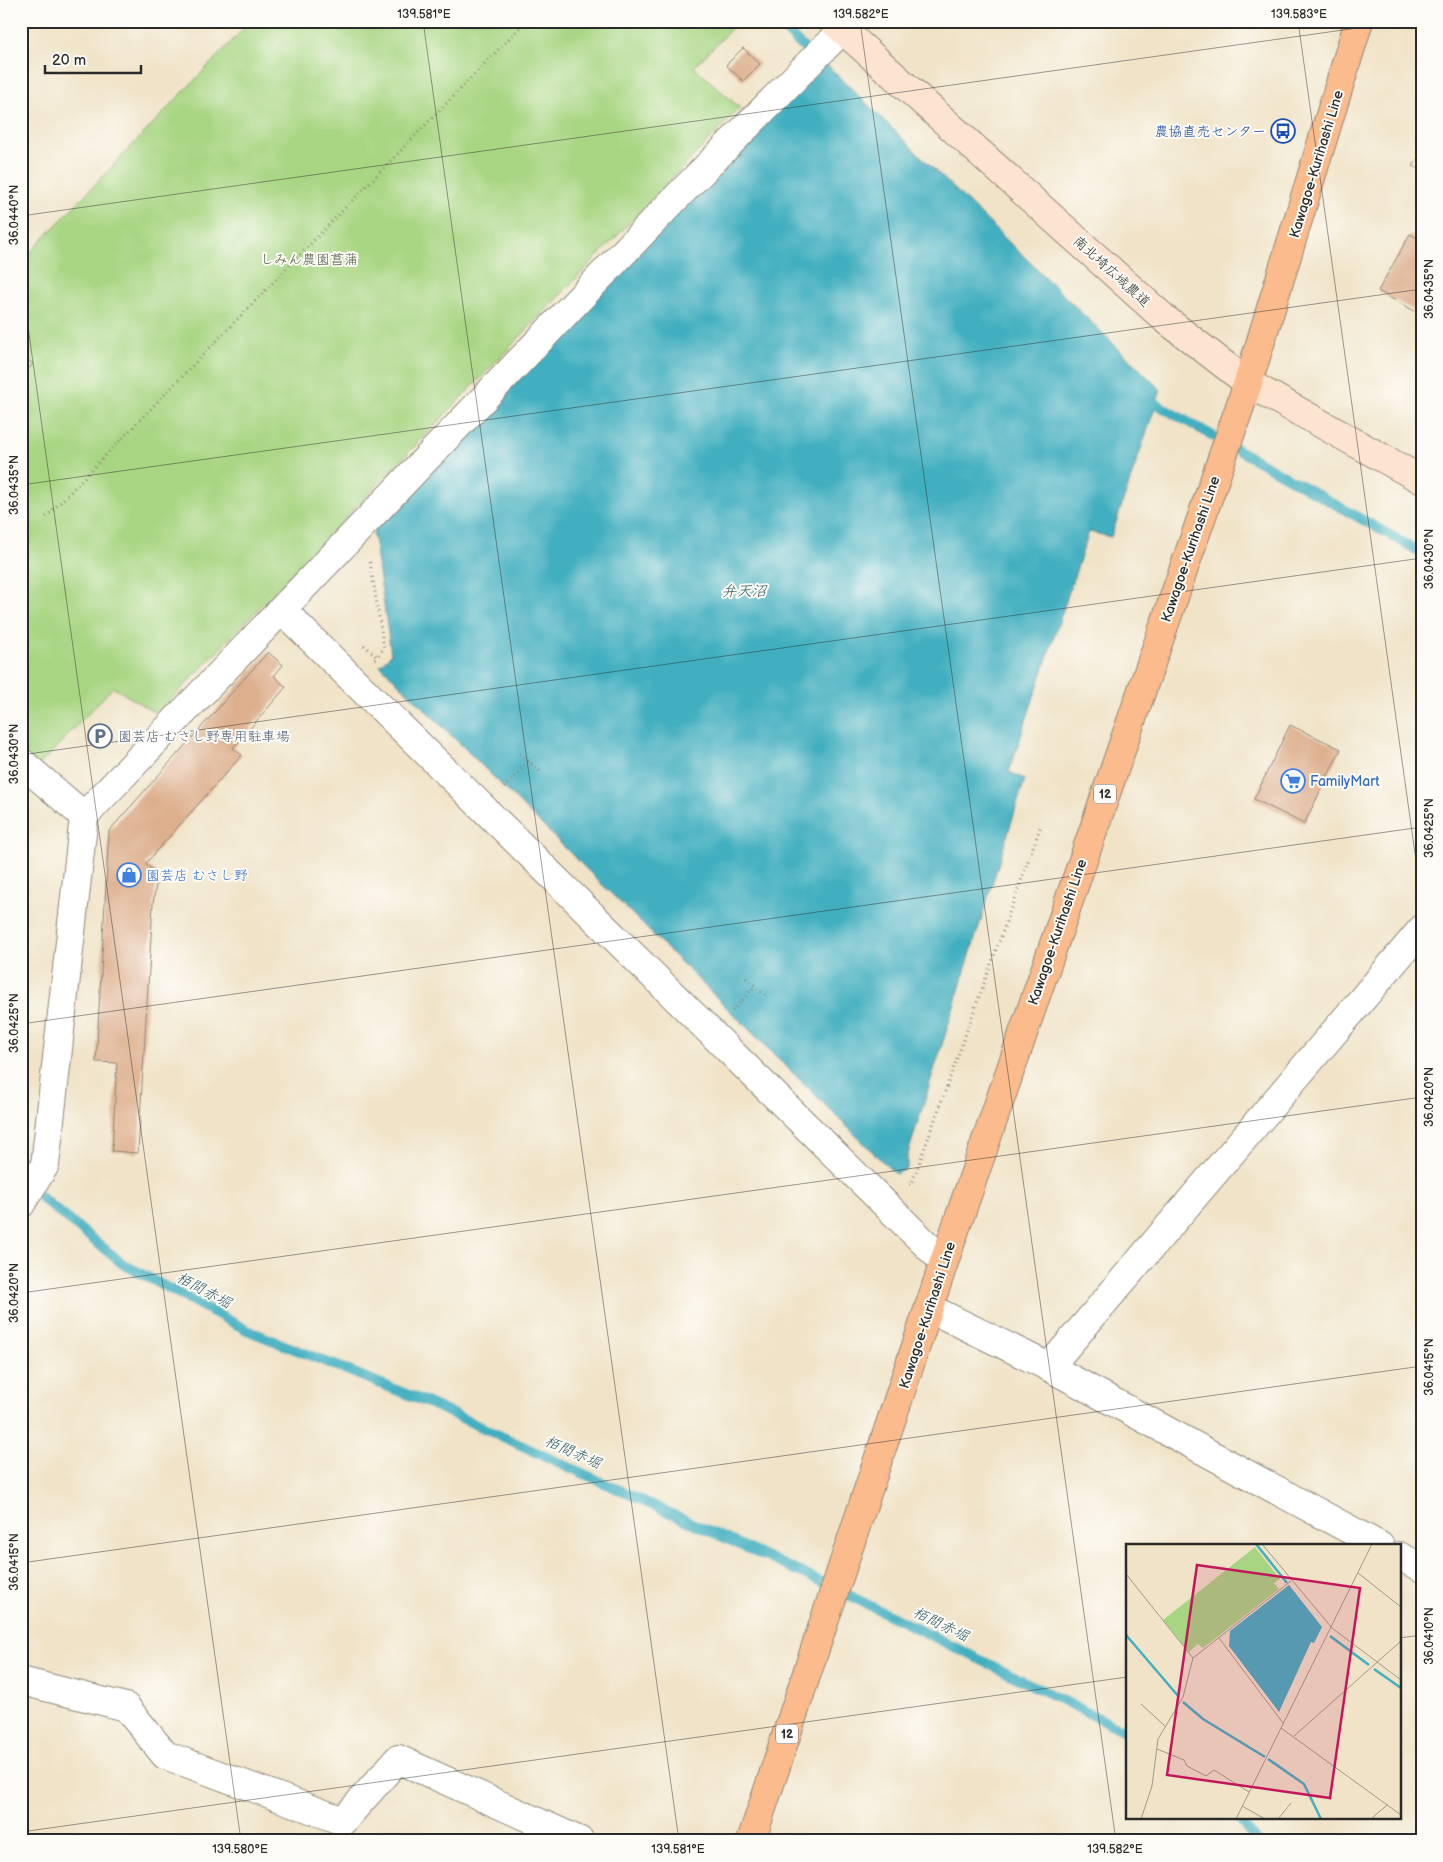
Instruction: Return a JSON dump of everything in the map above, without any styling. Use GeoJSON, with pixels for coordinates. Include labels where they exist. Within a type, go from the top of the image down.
{"type":"FeatureCollection","features":[{"type":"Feature","properties":{"kind":"main road","name":"Kawagoe-Kurihashi Line"},"geometry":{"type":"LineString","coordinates":[[751,1841],[944,1262],[1248,383],[1360,21]]}},
{"type":"Feature","properties":{"kind":"street","name":"南北埼広域農道"},"geometry":{"type":"LineString","coordinates":[[837,26],[1165,319],[1248,383],[1422,480]]}},
{"type":"Feature","properties":{"kind":"street"},"geometry":{"type":"LineString","coordinates":[[21,1204],[45,1165],[84,816],[669,205],[837,26]]}},
{"type":"Feature","properties":{"kind":"street"},"geometry":{"type":"LineString","coordinates":[[282,610],[944,1262]]}},
{"type":"Feature","properties":{"kind":"street"},"geometry":{"type":"LineString","coordinates":[[21,762],[84,816]]}},
{"type":"Feature","properties":{"kind":"street"},"geometry":{"type":"LineString","coordinates":[[1049,1367],[1422,929]]}},
{"type":"Feature","properties":{"kind":"street"},"geometry":{"type":"LineString","coordinates":[[929,1308],[1049,1367],[1376,1544]]}},
{"type":"Feature","properties":{"kind":"street"},"geometry":{"type":"LineString","coordinates":[[1400,1557],[1422,1568]]}},
{"type":"Feature","properties":{"kind":"street"},"geometry":{"type":"LineString","coordinates":[[21,1681],[126,1708],[165,1755],[343,1821],[398,1759],[580,1841]]}},
{"type":"Feature","properties":{"kind":"path"},"geometry":{"type":"LineString","coordinates":[[46,517],[526,21]]}},
{"type":"Feature","properties":{"kind":"path"},"geometry":{"type":"LineString","coordinates":[[368,552],[384,648],[370,666]]}},
{"type":"Feature","properties":{"kind":"path"},"geometry":{"type":"LineString","coordinates":[[363,644],[377,657]]}},
{"type":"Feature","properties":{"kind":"path"},"geometry":{"type":"LineString","coordinates":[[520,754],[540,771]]}},
{"type":"Feature","properties":{"kind":"path"},"geometry":{"type":"LineString","coordinates":[[498,795],[529,761]]}},
{"type":"Feature","properties":{"kind":"path"},"geometry":{"type":"LineString","coordinates":[[903,1187],[912,1183],[1042,825]]}},
{"type":"Feature","properties":{"kind":"path"},"geometry":{"type":"LineString","coordinates":[[746,978],[765,996]]}},
{"type":"Feature","properties":{"kind":"path"},"geometry":{"type":"LineString","coordinates":[[727,1016],[755,986]]}},
{"type":"Feature","properties":{"kind":"green space","name":"しみん農園菖蒲"},"geometry":{"type":"Polygon","coordinates":[[[251,21],[733,21],[736,24],[694,67],[740,108],[157,714],[113,687],[38,767],[21,751],[21,262],[251,21]]]}},
{"type":"Feature","properties":{"kind":"water","name":"弁天沼"},"geometry":{"type":"Polygon","coordinates":[[[823,61],[1161,390],[1111,537],[1089,532],[1009,772],[1025,779],[907,1157],[907,1169],[895,1174],[380,665],[391,654],[373,531],[823,61]]]}},
{"type":"Feature","properties":{"kind":"building"},"geometry":{"type":"Polygon","coordinates":[[[743,48],[760,64],[743,81],[726,65],[743,48]]]}},
{"type":"Feature","properties":{"kind":"building"},"geometry":{"type":"Polygon","coordinates":[[[1422,152],[1422,171],[1413,166],[1422,152]]]}},
{"type":"Feature","properties":{"kind":"building"},"geometry":{"type":"Polygon","coordinates":[[[1410,234],[1422,240],[1422,315],[1378,291],[1410,234]]]}},
{"type":"Feature","properties":{"kind":"building"},"geometry":{"type":"Polygon","coordinates":[[[21,354],[33,364],[21,377],[21,354]]]}},
{"type":"Feature","properties":{"kind":"building"},"geometry":{"type":"Polygon","coordinates":[[[21,486],[30,493],[21,502],[21,486]]]}},
{"type":"Feature","properties":{"kind":"building"},"geometry":{"type":"Polygon","coordinates":[[[268,652],[283,665],[274,676],[286,687],[233,748],[242,755],[145,864],[158,873],[153,903],[138,1153],[112,1151],[117,1063],[96,1062],[109,831],[268,652]]]}},
{"type":"Feature","properties":{"kind":"building"},"geometry":{"type":"Polygon","coordinates":[[[1290,725],[1341,749],[1304,824],[1254,799],[1290,725]]]}},
{"type":"Feature","properties":{"kind":"waterway"},"geometry":{"type":"LineString","coordinates":[[776,21],[813,57]]}},
{"type":"Feature","properties":{"kind":"waterway"},"geometry":{"type":"LineString","coordinates":[[1147,394],[1156,404],[1422,553]]}},
{"type":"Feature","properties":{"kind":"waterway","name":"栢間赤堀"},"geometry":{"type":"LineString","coordinates":[[32,1190],[123,1264],[247,1330],[426,1402],[826,1584],[1126,1732]]}},
{"type":"Feature","properties":{"kind":"waterway","name":"栢間赤堀"},"geometry":{"type":"LineString","coordinates":[[1240,1820],[1256,1841]]}},
{"type":"Feature","properties":{"kind":"place","name":"農協直売センター"},"geometry":{"type":"Point","coordinates":[1283,131]}},
{"type":"Feature","properties":{"kind":"place","name":"園芸店 むさし野専用駐車場"},"geometry":{"type":"Point","coordinates":[100,736]}},
{"type":"Feature","properties":{"kind":"place","name":"FamilyMart"},"geometry":{"type":"Point","coordinates":[1293,781]}},
{"type":"Feature","properties":{"kind":"place","name":"園芸店 むさし野"},"geometry":{"type":"Point","coordinates":[129,875]}}]}
